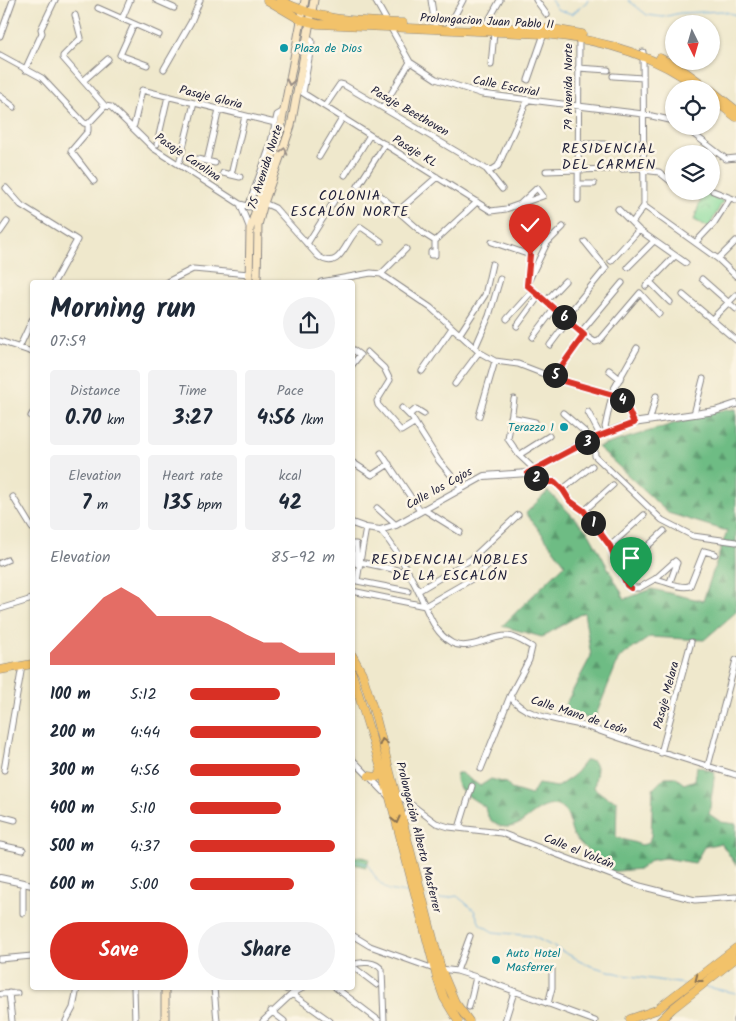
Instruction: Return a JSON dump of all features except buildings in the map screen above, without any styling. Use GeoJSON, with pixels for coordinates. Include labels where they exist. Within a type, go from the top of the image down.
{"type":"FeatureCollection","features":[{"type":"Feature","properties":{"kind":"main road","name":"Prolongacion Juan Pablo II"},"geometry":{"type":"LineString","coordinates":[[267,0],[301,20],[328,18],[388,25],[494,33],[578,36]]}},
{"type":"Feature","properties":{"kind":"main road","name":"Prolongacion Juan Pablo II"},"geometry":{"type":"LineString","coordinates":[[280,0],[302,11],[310,18]]}},
{"type":"Feature","properties":{"kind":"main road","name":"75 Avenida Norte"},"geometry":{"type":"LineString","coordinates":[[254,280],[249,274],[252,208],[275,152],[285,110],[305,0]]}},
{"type":"Feature","properties":{"kind":"main road","name":"75 Avenida Norte"},"geometry":{"type":"LineString","coordinates":[[255,280],[256,238],[264,203],[291,126],[306,34],[314,0]]}},
{"type":"Feature","properties":{"kind":"main road","name":"Prolongacion Juan Pablo II"},"geometry":{"type":"LineString","coordinates":[[388,25],[435,21],[450,26],[553,30],[643,54],[678,67],[696,80]]}},
{"type":"Feature","properties":{"kind":"main road","name":"Prolongacion Juan Pablo II"},"geometry":{"type":"LineString","coordinates":[[643,54],[688,80]]}},
{"type":"Feature","properties":{"kind":"main road","name":"Prolongacion Juan Pablo II"},"geometry":{"type":"LineString","coordinates":[[720,98],[736,110]]}},
{"type":"Feature","properties":{"kind":"main road"},"geometry":{"type":"LineString","coordinates":[[720,105],[736,118]]}},
{"type":"Feature","properties":{"kind":"main road","name":"Prolongación Alberto Masferrer"},"geometry":{"type":"LineString","coordinates":[[355,662],[368,689],[438,969],[454,1002],[469,1021]]}},
{"type":"Feature","properties":{"kind":"main road"},"geometry":{"type":"LineString","coordinates":[[0,670],[30,664]]}},
{"type":"Feature","properties":{"kind":"main road","name":"Prolongación Alberto Masferrer"},"geometry":{"type":"LineString","coordinates":[[355,681],[365,709],[381,772],[404,819],[444,998],[458,1021]]}},
{"type":"Feature","properties":{"kind":"main road"},"geometry":{"type":"LineString","coordinates":[[369,776],[377,777],[381,772]]}},
{"type":"Feature","properties":{"kind":"main road"},"geometry":{"type":"LineString","coordinates":[[631,1020],[656,1010],[736,948]]}},
{"type":"Feature","properties":{"kind":"main road"},"geometry":{"type":"LineString","coordinates":[[660,1021],[672,1009],[736,958]]}},
{"type":"Feature","properties":{"kind":"main road"},"geometry":{"type":"LineString","coordinates":[[165,990],[165,1021]]}},
{"type":"Feature","properties":{"kind":"street"},"geometry":{"type":"LineString","coordinates":[[0,36],[13,0]]}},
{"type":"Feature","properties":{"kind":"street"},"geometry":{"type":"LineString","coordinates":[[25,70],[42,33],[41,29],[56,0]]}},
{"type":"Feature","properties":{"kind":"street"},"geometry":{"type":"LineString","coordinates":[[122,19],[130,0]]}},
{"type":"Feature","properties":{"kind":"street"},"geometry":{"type":"LineString","coordinates":[[156,0],[174,8]]}},
{"type":"Feature","properties":{"kind":"street"},"geometry":{"type":"LineString","coordinates":[[164,68],[191,22],[200,0]]}},
{"type":"Feature","properties":{"kind":"street","name":"Calle Escorial"},"geometry":{"type":"LineString","coordinates":[[375,0],[410,62],[436,79],[482,94],[643,114],[665,119]]}},
{"type":"Feature","properties":{"kind":"street"},"geometry":{"type":"LineString","coordinates":[[431,0],[435,21]]}},
{"type":"Feature","properties":{"kind":"street"},"geometry":{"type":"LineString","coordinates":[[450,26],[463,0]]}},
{"type":"Feature","properties":{"kind":"street"},"geometry":{"type":"LineString","coordinates":[[485,27],[500,0]]}},
{"type":"Feature","properties":{"kind":"street"},"geometry":{"type":"LineString","coordinates":[[536,0],[547,15]]}},
{"type":"Feature","properties":{"kind":"street"},"geometry":{"type":"LineString","coordinates":[[98,8],[159,35]]}},
{"type":"Feature","properties":{"kind":"street","name":"Pasaje Carolina"},"geometry":{"type":"LineString","coordinates":[[75,15],[81,38],[63,58],[105,106],[111,107],[153,148],[240,204],[252,208]]}},
{"type":"Feature","properties":{"kind":"street"},"geometry":{"type":"LineString","coordinates":[[134,24],[120,55],[147,65]]}},
{"type":"Feature","properties":{"kind":"street"},"geometry":{"type":"LineString","coordinates":[[490,65],[494,33]]}},
{"type":"Feature","properties":{"kind":"street","name":"Pasaje KL"},"geometry":{"type":"LineString","coordinates":[[306,34],[312,41],[303,93],[476,202],[495,212],[520,204]]}},
{"type":"Feature","properties":{"kind":"street"},"geometry":{"type":"LineString","coordinates":[[528,80],[544,34]]}},
{"type":"Feature","properties":{"kind":"street","name":"79 Avenida Norte"},"geometry":{"type":"LineString","coordinates":[[578,36],[578,200]]}},
{"type":"Feature","properties":{"kind":"street"},"geometry":{"type":"LineString","coordinates":[[632,223],[644,206],[643,54]]}},
{"type":"Feature","properties":{"kind":"street"},"geometry":{"type":"LineString","coordinates":[[0,55],[47,83],[84,123],[88,124]]}},
{"type":"Feature","properties":{"kind":"street"},"geometry":{"type":"LineString","coordinates":[[83,81],[108,59]]}},
{"type":"Feature","properties":{"kind":"street"},"geometry":{"type":"LineString","coordinates":[[383,107],[410,62]]}},
{"type":"Feature","properties":{"kind":"street"},"geometry":{"type":"LineString","coordinates":[[578,68],[608,70]]}},
{"type":"Feature","properties":{"kind":"street"},"geometry":{"type":"LineString","coordinates":[[613,76],[643,78]]}},
{"type":"Feature","properties":{"kind":"street","name":"Pasaje Beethoven"},"geometry":{"type":"LineString","coordinates":[[325,106],[340,84],[489,169]]}},
{"type":"Feature","properties":{"kind":"street","name":"Pasaje Gloria"},"geometry":{"type":"LineString","coordinates":[[134,125],[142,90],[275,123]]}},
{"type":"Feature","properties":{"kind":"street"},"geometry":{"type":"LineString","coordinates":[[0,96],[14,107]]}},
{"type":"Feature","properties":{"kind":"street"},"geometry":{"type":"LineString","coordinates":[[157,144],[168,96]]}},
{"type":"Feature","properties":{"kind":"street"},"geometry":{"type":"LineString","coordinates":[[502,189],[489,169],[498,166],[527,101]]}},
{"type":"Feature","properties":{"kind":"street"},"geometry":{"type":"LineString","coordinates":[[188,156],[180,157],[194,103]]}},
{"type":"Feature","properties":{"kind":"street"},"geometry":{"type":"LineString","coordinates":[[94,181],[71,151],[88,131],[88,124],[105,106]]}},
{"type":"Feature","properties":{"kind":"street"},"geometry":{"type":"LineString","coordinates":[[207,161],[219,110]]}},
{"type":"Feature","properties":{"kind":"street"},"geometry":{"type":"LineString","coordinates":[[252,208],[277,115],[285,110]]}},
{"type":"Feature","properties":{"kind":"street"},"geometry":{"type":"LineString","coordinates":[[231,175],[245,116]]}},
{"type":"Feature","properties":{"kind":"street"},"geometry":{"type":"LineString","coordinates":[[319,157],[343,117]]}},
{"type":"Feature","properties":{"kind":"street"},"geometry":{"type":"LineString","coordinates":[[345,175],[370,135]]}},
{"type":"Feature","properties":{"kind":"street"},"geometry":{"type":"LineString","coordinates":[[695,135],[726,159],[736,158]]}},
{"type":"Feature","properties":{"kind":"street"},"geometry":{"type":"LineString","coordinates":[[622,144],[643,143]]}},
{"type":"Feature","properties":{"kind":"street"},"geometry":{"type":"LineString","coordinates":[[358,186],[385,144]]}},
{"type":"Feature","properties":{"kind":"street"},"geometry":{"type":"LineString","coordinates":[[578,144],[604,144]]}},
{"type":"Feature","properties":{"kind":"street"},"geometry":{"type":"LineString","coordinates":[[197,159],[215,163]]}},
{"type":"Feature","properties":{"kind":"street"},"geometry":{"type":"LineString","coordinates":[[546,171],[610,169]]}},
{"type":"Feature","properties":{"kind":"street"},"geometry":{"type":"LineString","coordinates":[[622,169],[643,169],[657,172],[665,178]]}},
{"type":"Feature","properties":{"kind":"street"},"geometry":{"type":"LineString","coordinates":[[222,173],[240,177]]}},
{"type":"Feature","properties":{"kind":"street"},"geometry":{"type":"LineString","coordinates":[[398,211],[437,177]]}},
{"type":"Feature","properties":{"kind":"street"},"geometry":{"type":"LineString","coordinates":[[578,184],[594,184]]}},
{"type":"Feature","properties":{"kind":"street"},"geometry":{"type":"LineString","coordinates":[[6,188],[21,205],[77,240],[55,280]]}},
{"type":"Feature","properties":{"kind":"street"},"geometry":{"type":"LineString","coordinates":[[375,191],[430,240],[435,241]]}},
{"type":"Feature","properties":{"kind":"street"},"geometry":{"type":"LineString","coordinates":[[696,242],[733,199],[720,194]]}},
{"type":"Feature","properties":{"kind":"street"},"geometry":{"type":"LineString","coordinates":[[307,244],[334,201]]}},
{"type":"Feature","properties":{"kind":"street"},"geometry":{"type":"LineString","coordinates":[[431,252],[431,255],[435,255],[435,241],[476,202]]}},
{"type":"Feature","properties":{"kind":"street"},"geometry":{"type":"LineString","coordinates":[[264,203],[275,208],[322,259],[333,260],[342,255],[357,230],[361,227],[381,241]]}},
{"type":"Feature","properties":{"kind":"street"},"geometry":{"type":"LineString","coordinates":[[240,204],[250,229]]}},
{"type":"Feature","properties":{"kind":"street"},"geometry":{"type":"LineString","coordinates":[[644,206],[696,242],[736,276]]}},
{"type":"Feature","properties":{"kind":"street"},"geometry":{"type":"LineString","coordinates":[[618,209],[639,230],[686,263]]}},
{"type":"Feature","properties":{"kind":"street"},"geometry":{"type":"LineString","coordinates":[[0,232],[7,222]]}},
{"type":"Feature","properties":{"kind":"street"},"geometry":{"type":"LineString","coordinates":[[527,285],[547,243],[563,227]]}},
{"type":"Feature","properties":{"kind":"street"},"geometry":{"type":"LineString","coordinates":[[611,261],[639,230]]}},
{"type":"Feature","properties":{"kind":"street"},"geometry":{"type":"LineString","coordinates":[[628,267],[654,241]]}},
{"type":"Feature","properties":{"kind":"street"},"geometry":{"type":"LineString","coordinates":[[718,259],[736,241]]}},
{"type":"Feature","properties":{"kind":"street"},"geometry":{"type":"LineString","coordinates":[[492,242],[530,255],[527,285]]}},
{"type":"Feature","properties":{"kind":"street"},"geometry":{"type":"LineString","coordinates":[[550,345],[567,319],[606,268],[584,242]]}},
{"type":"Feature","properties":{"kind":"street"},"geometry":{"type":"LineString","coordinates":[[381,274],[406,249]]}},
{"type":"Feature","properties":{"kind":"street"},"geometry":{"type":"LineString","coordinates":[[670,302],[648,284],[675,256]]}},
{"type":"Feature","properties":{"kind":"street"},"geometry":{"type":"LineString","coordinates":[[459,335],[485,296],[492,264]]}},
{"type":"Feature","properties":{"kind":"street"},"geometry":{"type":"LineString","coordinates":[[171,280],[193,269],[249,274]]}},
{"type":"Feature","properties":{"kind":"street"},"geometry":{"type":"LineString","coordinates":[[332,280],[372,273],[381,274],[420,299],[477,350],[495,360],[518,364],[553,378],[620,397],[634,423]]}},
{"type":"Feature","properties":{"kind":"street"},"geometry":{"type":"LineString","coordinates":[[455,384],[477,350],[500,279]]}},
{"type":"Feature","properties":{"kind":"street"},"geometry":{"type":"LineString","coordinates":[[702,279],[736,309]]}},
{"type":"Feature","properties":{"kind":"street"},"geometry":{"type":"LineString","coordinates":[[546,302],[565,280]]}},
{"type":"Feature","properties":{"kind":"street"},"geometry":{"type":"LineString","coordinates":[[553,378],[582,334],[622,283]]}},
{"type":"Feature","properties":{"kind":"street"},"geometry":{"type":"LineString","coordinates":[[527,285],[582,334],[595,342],[599,341],[640,293],[659,314]]}},
{"type":"Feature","properties":{"kind":"street"},"geometry":{"type":"LineString","coordinates":[[508,319],[533,290]]}},
{"type":"Feature","properties":{"kind":"street"},"geometry":{"type":"LineString","coordinates":[[683,295],[736,340]]}},
{"type":"Feature","properties":{"kind":"street"},"geometry":{"type":"LineString","coordinates":[[712,319],[736,295]]}},
{"type":"Feature","properties":{"kind":"street"},"geometry":{"type":"LineString","coordinates":[[516,326],[540,296]]}},
{"type":"Feature","properties":{"kind":"street"},"geometry":{"type":"LineString","coordinates":[[533,337],[554,309]]}},
{"type":"Feature","properties":{"kind":"street"},"geometry":{"type":"LineString","coordinates":[[19,348],[30,324]]}},
{"type":"Feature","properties":{"kind":"street"},"geometry":{"type":"LineString","coordinates":[[422,370],[452,328]]}},
{"type":"Feature","properties":{"kind":"street"},"geometry":{"type":"LineString","coordinates":[[0,341],[30,351]]}},
{"type":"Feature","properties":{"kind":"street"},"geometry":{"type":"LineString","coordinates":[[609,432],[605,427],[611,396],[637,348]]}},
{"type":"Feature","properties":{"kind":"street"},"geometry":{"type":"LineString","coordinates":[[355,351],[360,355],[355,361]]}},
{"type":"Feature","properties":{"kind":"street"},"geometry":{"type":"LineString","coordinates":[[367,352],[384,368],[390,380],[377,401],[378,405],[401,431],[414,423]]}},
{"type":"Feature","properties":{"kind":"street"},"geometry":{"type":"LineString","coordinates":[[479,416],[495,360]]}},
{"type":"Feature","properties":{"kind":"street"},"geometry":{"type":"LineString","coordinates":[[609,370],[620,379]]}},
{"type":"Feature","properties":{"kind":"street"},"geometry":{"type":"LineString","coordinates":[[694,414],[703,379]]}},
{"type":"Feature","properties":{"kind":"street"},"geometry":{"type":"LineString","coordinates":[[650,419],[656,396]]}},
{"type":"Feature","properties":{"kind":"street"},"geometry":{"type":"LineString","coordinates":[[514,399],[508,439],[518,455],[535,470]]}},
{"type":"Feature","properties":{"kind":"street","name":"Calle los Cojos"},"geometry":{"type":"LineString","coordinates":[[355,523],[366,528],[380,530],[396,525],[461,487],[484,476],[528,473],[594,438],[634,423],[650,419],[694,414],[736,404]]}},
{"type":"Feature","properties":{"kind":"street"},"geometry":{"type":"LineString","coordinates":[[402,408],[409,415],[439,461],[461,487]]}},
{"type":"Feature","properties":{"kind":"street"},"geometry":{"type":"LineString","coordinates":[[409,415],[416,409],[424,414]]}},
{"type":"Feature","properties":{"kind":"street"},"geometry":{"type":"LineString","coordinates":[[588,412],[594,438],[595,456],[662,520],[693,536],[736,542]]}},
{"type":"Feature","properties":{"kind":"street"},"geometry":{"type":"LineString","coordinates":[[563,413],[594,438]]}},
{"type":"Feature","properties":{"kind":"street"},"geometry":{"type":"LineString","coordinates":[[511,417],[535,422]]}},
{"type":"Feature","properties":{"kind":"street"},"geometry":{"type":"LineString","coordinates":[[518,455],[549,436]]}},
{"type":"Feature","properties":{"kind":"street"},"geometry":{"type":"LineString","coordinates":[[382,453],[422,510],[460,532]]}},
{"type":"Feature","properties":{"kind":"street"},"geometry":{"type":"LineString","coordinates":[[355,464],[372,475],[389,464]]}},
{"type":"Feature","properties":{"kind":"street"},"geometry":{"type":"LineString","coordinates":[[563,490],[592,466]]}},
{"type":"Feature","properties":{"kind":"street"},"geometry":{"type":"LineString","coordinates":[[528,473],[541,482],[555,482],[570,501],[584,511],[610,546],[627,585],[634,589],[655,579],[675,561],[677,563],[675,572],[670,582]]}},
{"type":"Feature","properties":{"kind":"street"},"geometry":{"type":"LineString","coordinates":[[584,511],[613,485]]}},
{"type":"Feature","properties":{"kind":"street"},"geometry":{"type":"LineString","coordinates":[[13,497],[30,525]]}},
{"type":"Feature","properties":{"kind":"street"},"geometry":{"type":"LineString","coordinates":[[377,508],[396,525]]}},
{"type":"Feature","properties":{"kind":"street"},"geometry":{"type":"LineString","coordinates":[[418,591],[470,560],[518,515]]}},
{"type":"Feature","properties":{"kind":"street"},"geometry":{"type":"LineString","coordinates":[[610,546],[644,515]]}},
{"type":"Feature","properties":{"kind":"street"},"geometry":{"type":"LineString","coordinates":[[366,528],[357,581],[408,591]]}},
{"type":"Feature","properties":{"kind":"street"},"geometry":{"type":"LineString","coordinates":[[380,530],[393,545],[441,634],[452,643],[462,646],[508,636],[521,640],[532,648],[529,660],[510,696],[481,770]]}},
{"type":"Feature","properties":{"kind":"street"},"geometry":{"type":"LineString","coordinates":[[621,571],[664,531]]}},
{"type":"Feature","properties":{"kind":"street"},"geometry":{"type":"LineString","coordinates":[[355,544],[359,563]]}},
{"type":"Feature","properties":{"kind":"street"},"geometry":{"type":"LineString","coordinates":[[655,579],[670,582],[681,588],[690,586],[704,551],[715,554]]}},
{"type":"Feature","properties":{"kind":"street"},"geometry":{"type":"LineString","coordinates":[[0,563],[7,560]]}},
{"type":"Feature","properties":{"kind":"street"},"geometry":{"type":"LineString","coordinates":[[355,592],[425,606],[477,576],[493,561]]}},
{"type":"Feature","properties":{"kind":"street"},"geometry":{"type":"LineString","coordinates":[[359,563],[402,570]]}},
{"type":"Feature","properties":{"kind":"street"},"geometry":{"type":"LineString","coordinates":[[0,609],[30,601]]}},
{"type":"Feature","properties":{"kind":"street","name":"Pasaje Melara"},"geometry":{"type":"LineString","coordinates":[[661,753],[691,642]]}},
{"type":"Feature","properties":{"kind":"street"},"geometry":{"type":"LineString","coordinates":[[708,766],[736,660]]}},
{"type":"Feature","properties":{"kind":"street"},"geometry":{"type":"LineString","coordinates":[[4,770],[22,666]]}},
{"type":"Feature","properties":{"kind":"street","name":"Calle Mano de León"},"geometry":{"type":"LineString","coordinates":[[510,696],[513,702],[531,712],[568,724],[592,728],[661,753],[736,775]]}},
{"type":"Feature","properties":{"kind":"street","name":"Calle el Volcán"},"geometry":{"type":"LineString","coordinates":[[355,762],[393,795],[436,823],[508,835],[630,883],[680,897],[704,900],[736,898]]}},
{"type":"Feature","properties":{"kind":"street"},"geometry":{"type":"LineString","coordinates":[[459,828],[472,786]]}},
{"type":"Feature","properties":{"kind":"street"},"geometry":{"type":"LineString","coordinates":[[404,819],[409,811],[418,810]]}},
{"type":"Feature","properties":{"kind":"street"},"geometry":{"type":"LineString","coordinates":[[0,816],[15,820]]}},
{"type":"Feature","properties":{"kind":"street"},"geometry":{"type":"LineString","coordinates":[[0,845],[23,850]]}},
{"type":"Feature","properties":{"kind":"street"},"geometry":{"type":"LineString","coordinates":[[0,878],[30,885]]}},
{"type":"Feature","properties":{"kind":"street"},"geometry":{"type":"LineString","coordinates":[[23,884],[23,913]]}},
{"type":"Feature","properties":{"kind":"street"},"geometry":{"type":"LineString","coordinates":[[457,971],[470,936]]}},
{"type":"Feature","properties":{"kind":"street"},"geometry":{"type":"LineString","coordinates":[[355,937],[370,946],[438,969],[457,971],[476,977],[595,1021]]}},
{"type":"Feature","properties":{"kind":"street"},"geometry":{"type":"LineString","coordinates":[[0,959],[30,956]]}},
{"type":"Feature","properties":{"kind":"street"},"geometry":{"type":"LineString","coordinates":[[355,964],[359,962],[373,963],[379,965],[382,970],[381,1020]]}},
{"type":"Feature","properties":{"kind":"street"},"geometry":{"type":"LineString","coordinates":[[355,967],[377,985]]}},
{"type":"Feature","properties":{"kind":"street"},"geometry":{"type":"LineString","coordinates":[[548,1004],[552,991],[552,968]]}},
{"type":"Feature","properties":{"kind":"street"},"geometry":{"type":"LineString","coordinates":[[469,1007],[476,977]]}},
{"type":"Feature","properties":{"kind":"street"},"geometry":{"type":"LineString","coordinates":[[66,1021],[73,1008],[77,990]]}},
{"type":"Feature","properties":{"kind":"street"},"geometry":{"type":"LineString","coordinates":[[134,990],[135,1021]]}},
{"type":"Feature","properties":{"kind":"street"},"geometry":{"type":"LineString","coordinates":[[214,990],[217,1021]]}},
{"type":"Feature","properties":{"kind":"street"},"geometry":{"type":"LineString","coordinates":[[262,1021],[271,1011],[300,990]]}},
{"type":"Feature","properties":{"kind":"street"},"geometry":{"type":"LineString","coordinates":[[339,990],[381,1020]]}},
{"type":"Feature","properties":{"kind":"street"},"geometry":{"type":"LineString","coordinates":[[505,1021],[514,992]]}},
{"type":"Feature","properties":{"kind":"street"},"geometry":{"type":"LineString","coordinates":[[1,994],[17,993]]}},
{"type":"Feature","properties":{"kind":"street"},"geometry":{"type":"LineString","coordinates":[[9,994],[12,1021]]}},
{"type":"Feature","properties":{"kind":"street"},"geometry":{"type":"LineString","coordinates":[[292,994],[330,1021]]}},
{"type":"Feature","properties":{"kind":"street"},"geometry":{"type":"LineString","coordinates":[[271,1011],[284,1021]]}},
{"type":"Feature","properties":{"kind":"green space"},"geometry":{"type":"Polygon","coordinates":[[[701,200],[723,201],[709,227],[694,220],[701,200]]]}},
{"type":"Feature","properties":{"kind":"green space"},"geometry":{"type":"Polygon","coordinates":[[[736,409],[736,612],[704,640],[650,637],[619,658],[594,720],[562,711],[591,656],[584,612],[542,637],[502,626],[565,564],[526,513],[548,491],[589,533],[625,599],[652,589],[703,601],[727,531],[668,513],[598,447],[715,411],[736,409]]]}},
{"type":"Feature","properties":{"kind":"green space"},"geometry":{"type":"Polygon","coordinates":[[[586,760],[593,761],[597,769],[594,788],[606,797],[617,801],[616,837],[642,845],[649,843],[651,836],[653,789],[665,777],[675,777],[684,784],[695,780],[697,766],[715,772],[709,814],[721,822],[736,824],[736,865],[721,843],[704,847],[695,863],[665,858],[651,860],[640,869],[607,872],[598,869],[591,855],[574,836],[569,818],[562,808],[551,805],[540,809],[516,825],[504,827],[493,823],[485,807],[460,789],[456,779],[457,773],[461,773],[480,786],[491,779],[506,783],[511,789],[531,795],[538,784],[557,787],[573,776],[586,760]]]}},
{"type":"Feature","properties":{"kind":"green space"},"geometry":{"type":"Polygon","coordinates":[[[361,856],[369,859],[366,867],[355,864],[355,857],[361,856]]]}},
{"type":"Feature","properties":{"kind":"waterway"},"geometry":{"type":"LineString","coordinates":[[551,0],[557,9],[572,14],[589,0]]}},
{"type":"Feature","properties":{"kind":"waterway"},"geometry":{"type":"LineString","coordinates":[[628,0],[647,15],[663,17],[680,13],[722,11],[736,15]]}},
{"type":"Feature","properties":{"kind":"waterway"},"geometry":{"type":"LineString","coordinates":[[355,861],[367,864],[378,881],[388,890],[411,894]]}},
{"type":"Feature","properties":{"kind":"waterway"},"geometry":{"type":"LineString","coordinates":[[427,897],[440,899],[457,896],[474,910],[480,924],[493,932],[532,936],[591,966],[624,975],[684,984]]}},
{"type":"Feature","properties":{"kind":"waterway"},"geometry":{"type":"LineString","coordinates":[[706,987],[736,993]]}},
{"type":"Feature","properties":{"kind":"place","name":"Plaza de Dios"},"geometry":{"type":"Point","coordinates":[284,48]}},
{"type":"Feature","properties":{"kind":"place","name":"Terazzo 1"},"geometry":{"type":"Point","coordinates":[564,427]}},
{"type":"Feature","properties":{"kind":"place","name":"Auto Hotel Masferrer"},"geometry":{"type":"Point","coordinates":[496,960]}},
{"type":"Feature","properties":{"kind":"district","name":"RESIDENCIAL DEL CARMEN"},"geometry":{"type":"Point","coordinates":[609,156]}},
{"type":"Feature","properties":{"kind":"district","name":"COLONIA ESCALÓN NORTE"},"geometry":{"type":"Point","coordinates":[350,204]}},
{"type":"Feature","properties":{"kind":"district","name":"RESIDENCIAL NOBLES DE LA ESCALÓN"},"geometry":{"type":"Point","coordinates":[450,568]}},
{"type":"Feature","properties":{"kind":"route"},"geometry":{"type":"LineString","coordinates":[[530,255],[527,285],[584,335],[553,378],[620,397],[634,423],[594,438],[528,473],[541,482],[555,482],[570,501],[584,511],[610,546],[627,585],[631,588]]}}]}
